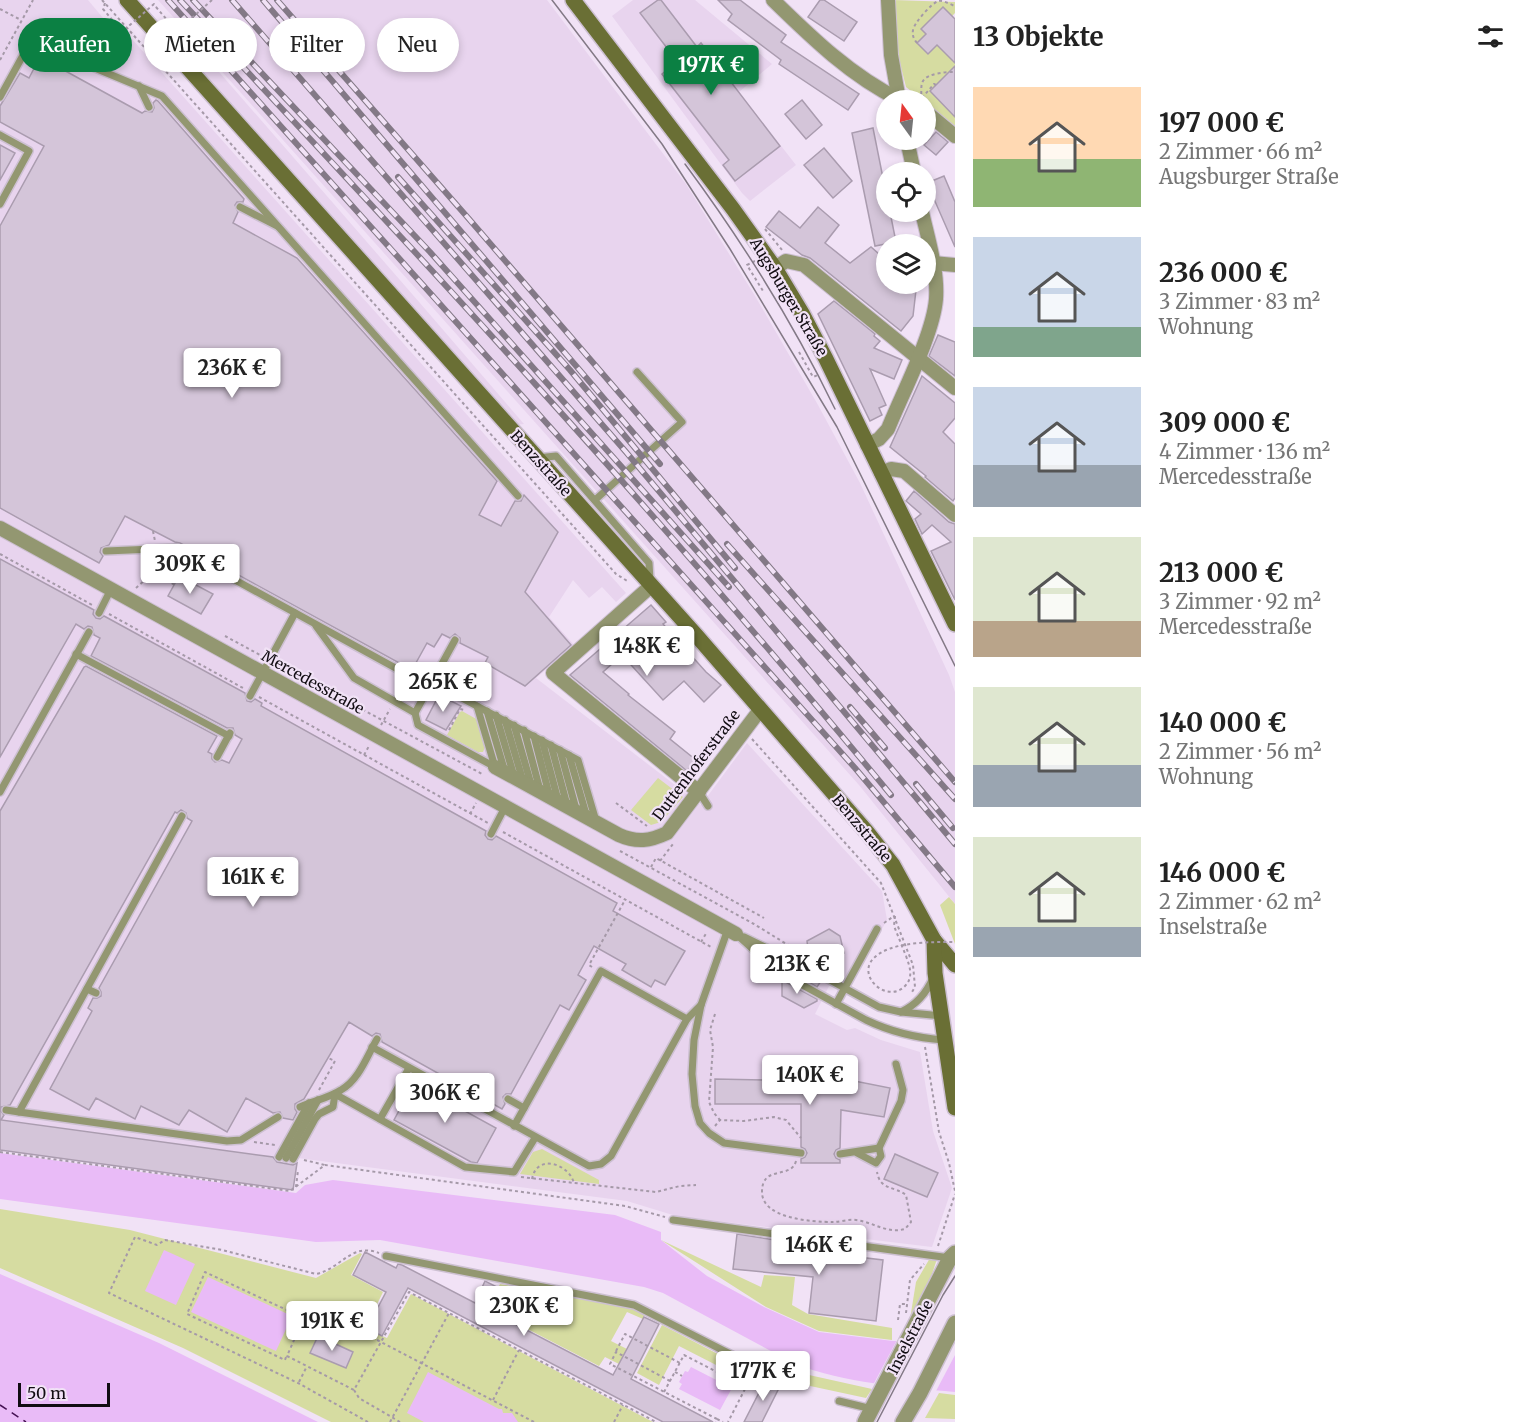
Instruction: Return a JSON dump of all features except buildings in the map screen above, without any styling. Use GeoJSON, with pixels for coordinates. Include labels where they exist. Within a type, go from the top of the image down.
{"type":"FeatureCollection","features":[{"type":"Feature","properties":{"kind":"main road","name":"Benzstraße"},"geometry":{"type":"LineString","coordinates":[[127,0],[651,586],[867,832],[893,865],[934,940],[955,965]]}},
{"type":"Feature","properties":{"kind":"main road","name":"Augsburger Straße"},"geometry":{"type":"LineString","coordinates":[[573,0],[729,203],[775,268],[807,322],[955,624]]}},
{"type":"Feature","properties":{"kind":"main road","name":"Benzstraße"},"geometry":{"type":"LineString","coordinates":[[934,940],[935,973],[949,1016],[955,1108]]}},
{"type":"Feature","properties":{"kind":"street"},"geometry":{"type":"LineString","coordinates":[[773,0],[810,36],[866,82],[881,90]]}},
{"type":"Feature","properties":{"kind":"street"},"geometry":{"type":"LineString","coordinates":[[888,0],[891,56],[898,90]]}},
{"type":"Feature","properties":{"kind":"street"},"geometry":{"type":"LineString","coordinates":[[936,116],[955,136]]}},
{"type":"Feature","properties":{"kind":"street"},"geometry":{"type":"LineString","coordinates":[[775,268],[786,261],[804,265],[955,388]]}},
{"type":"Feature","properties":{"kind":"street"},"geometry":{"type":"LineString","coordinates":[[936,263],[955,265]]}},
{"type":"Feature","properties":{"kind":"street"},"geometry":{"type":"LineString","coordinates":[[867,445],[879,439],[888,429],[930,325],[936,294]]}},
{"type":"Feature","properties":{"kind":"street"},"geometry":{"type":"LineString","coordinates":[[881,473],[891,469],[904,471],[955,515]]}},
{"type":"Feature","properties":{"kind":"street","name":"Mercedesstraße"},"geometry":{"type":"LineString","coordinates":[[0,528],[732,932]]}},
{"type":"Feature","properties":{"kind":"street"},"geometry":{"type":"LineString","coordinates":[[651,586],[553,674],[702,795]]}},
{"type":"Feature","properties":{"kind":"street","name":"Duttenhoferstraße"},"geometry":{"type":"LineString","coordinates":[[545,794],[630,840],[654,839],[668,833],[702,795],[743,730],[760,710]]}},
{"type":"Feature","properties":{"kind":"street","name":"Inselstraße"},"geometry":{"type":"LineString","coordinates":[[869,1415],[954,1253]]}},
{"type":"Feature","properties":{"kind":"street"},"geometry":{"type":"LineString","coordinates":[[903,1422],[955,1323]]}},
{"type":"Feature","properties":{"kind":"lane"},"geometry":{"type":"LineString","coordinates":[[0,97],[32,39],[66,56],[162,96],[518,496]]}},
{"type":"Feature","properties":{"kind":"lane"},"geometry":{"type":"LineString","coordinates":[[139,86],[149,106]]}},
{"type":"Feature","properties":{"kind":"lane"},"geometry":{"type":"LineString","coordinates":[[0,135],[29,151],[0,204]]}},
{"type":"Feature","properties":{"kind":"lane"},"geometry":{"type":"LineString","coordinates":[[240,207],[282,229]]}},
{"type":"Feature","properties":{"kind":"lane"},"geometry":{"type":"LineString","coordinates":[[595,500],[682,422],[637,372]]}},
{"type":"Feature","properties":{"kind":"lane"},"geometry":{"type":"LineString","coordinates":[[537,458],[556,456],[650,563],[651,586]]}},
{"type":"Feature","properties":{"kind":"lane"},"geometry":{"type":"LineString","coordinates":[[106,551],[177,548],[314,624],[552,745],[569,755],[545,794]]}},
{"type":"Feature","properties":{"kind":"lane"},"geometry":{"type":"LineString","coordinates":[[100,611],[111,589]]}},
{"type":"Feature","properties":{"kind":"lane"},"geometry":{"type":"LineString","coordinates":[[251,695],[295,613]]}},
{"type":"Feature","properties":{"kind":"lane"},"geometry":{"type":"LineString","coordinates":[[314,624],[354,678],[415,713]]}},
{"type":"Feature","properties":{"kind":"lane"},"geometry":{"type":"LineString","coordinates":[[0,792],[89,632]]}},
{"type":"Feature","properties":{"kind":"lane"},"geometry":{"type":"LineString","coordinates":[[455,640],[415,713],[418,725],[545,794]]}},
{"type":"Feature","properties":{"kind":"lane"},"geometry":{"type":"LineString","coordinates":[[76,654],[230,734],[217,757]]}},
{"type":"Feature","properties":{"kind":"lane"},"geometry":{"type":"LineString","coordinates":[[477,706],[482,720],[545,794]]}},
{"type":"Feature","properties":{"kind":"lane"},"geometry":{"type":"LineString","coordinates":[[487,711],[545,794]]}},
{"type":"Feature","properties":{"kind":"lane"},"geometry":{"type":"LineString","coordinates":[[496,715],[545,794]]}},
{"type":"Feature","properties":{"kind":"lane"},"geometry":{"type":"LineString","coordinates":[[505,720],[545,794]]}},
{"type":"Feature","properties":{"kind":"lane"},"geometry":{"type":"LineString","coordinates":[[514,725],[545,794]]}},
{"type":"Feature","properties":{"kind":"lane"},"geometry":{"type":"LineString","coordinates":[[524,730],[545,794]]}},
{"type":"Feature","properties":{"kind":"lane"},"geometry":{"type":"LineString","coordinates":[[534,736],[545,794]]}},
{"type":"Feature","properties":{"kind":"lane"},"geometry":{"type":"LineString","coordinates":[[542,740],[545,794]]}},
{"type":"Feature","properties":{"kind":"lane"},"geometry":{"type":"LineString","coordinates":[[545,794],[552,745]]}},
{"type":"Feature","properties":{"kind":"lane"},"geometry":{"type":"LineString","coordinates":[[545,794],[560,750]]}},
{"type":"Feature","properties":{"kind":"lane"},"geometry":{"type":"LineString","coordinates":[[702,795],[711,803]]}},
{"type":"Feature","properties":{"kind":"lane"},"geometry":{"type":"LineString","coordinates":[[493,830],[505,807]]}},
{"type":"Feature","properties":{"kind":"lane"},"geometry":{"type":"LineString","coordinates":[[19,1112],[182,816]]}},
{"type":"Feature","properties":{"kind":"lane"},"geometry":{"type":"LineString","coordinates":[[836,1004],[877,929]]}},
{"type":"Feature","properties":{"kind":"lane"},"geometry":{"type":"LineString","coordinates":[[732,932],[721,953],[701,1005],[694,1040],[692,1074],[695,1106],[700,1123],[709,1133],[724,1143],[798,1153]]}},
{"type":"Feature","properties":{"kind":"lane","name":"Mercedesstraße"},"geometry":{"type":"LineString","coordinates":[[732,932],[810,969],[879,1006],[900,1012],[949,1016]]}},
{"type":"Feature","properties":{"kind":"lane","name":"Mercedesstraße"},"geometry":{"type":"LineString","coordinates":[[732,932],[777,971],[880,1027],[924,1038],[950,1040]]}},
{"type":"Feature","properties":{"kind":"lane"},"geometry":{"type":"LineString","coordinates":[[514,1126],[601,971],[687,1019]]}},
{"type":"Feature","properties":{"kind":"lane"},"geometry":{"type":"LineString","coordinates":[[900,1012],[918,1001],[928,989],[935,973]]}},
{"type":"Feature","properties":{"kind":"lane"},"geometry":{"type":"LineString","coordinates":[[87,989],[96,993]]}},
{"type":"Feature","properties":{"kind":"lane"},"geometry":{"type":"LineString","coordinates":[[372,1047],[589,1166],[601,1164],[610,1156],[687,1019],[701,1005]]}},
{"type":"Feature","properties":{"kind":"lane"},"geometry":{"type":"LineString","coordinates":[[300,1107],[335,1094],[346,1087],[354,1079],[377,1038]]}},
{"type":"Feature","properties":{"kind":"lane"},"geometry":{"type":"LineString","coordinates":[[856,1153],[876,1163],[882,1156],[879,1148],[902,1101],[903,1090],[896,1064]]}},
{"type":"Feature","properties":{"kind":"lane"},"geometry":{"type":"LineString","coordinates":[[380,1119],[409,1068]]}},
{"type":"Feature","properties":{"kind":"lane"},"geometry":{"type":"LineString","coordinates":[[335,1094],[465,1167],[514,1172],[535,1137]]}},
{"type":"Feature","properties":{"kind":"lane"},"geometry":{"type":"LineString","coordinates":[[289,1158],[316,1116],[333,1107],[335,1094]]}},
{"type":"Feature","properties":{"kind":"lane"},"geometry":{"type":"LineString","coordinates":[[289,1158],[320,1099]]}},
{"type":"Feature","properties":{"kind":"lane"},"geometry":{"type":"LineString","coordinates":[[508,1099],[524,1108]]}},
{"type":"Feature","properties":{"kind":"lane"},"geometry":{"type":"LineString","coordinates":[[289,1158],[309,1103]]}},
{"type":"Feature","properties":{"kind":"lane"},"geometry":{"type":"LineString","coordinates":[[6,1110],[227,1141],[241,1140],[278,1117]]}},
{"type":"Feature","properties":{"kind":"lane"},"geometry":{"type":"LineString","coordinates":[[840,1154],[879,1148]]}},
{"type":"Feature","properties":{"kind":"lane"},"geometry":{"type":"LineString","coordinates":[[674,1220],[931,1255],[954,1253]]}},
{"type":"Feature","properties":{"kind":"lane"},"geometry":{"type":"LineString","coordinates":[[386,1256],[634,1305],[791,1386]]}},
{"type":"Feature","properties":{"kind":"lane"},"geometry":{"type":"LineString","coordinates":[[839,1401],[869,1415]]}},
{"type":"Feature","properties":{"kind":"path"},"geometry":{"type":"LineString","coordinates":[[24,18],[33,0]]}},
{"type":"Feature","properties":{"kind":"path"},"geometry":{"type":"LineString","coordinates":[[103,1],[104,9],[122,32],[154,4],[177,31],[212,0]]}},
{"type":"Feature","properties":{"kind":"path"},"geometry":{"type":"LineString","coordinates":[[103,1],[616,574],[631,584],[651,586]]}},
{"type":"Feature","properties":{"kind":"path"},"geometry":{"type":"LineString","coordinates":[[917,43],[912,34],[913,27],[927,10],[938,1],[946,1],[955,6]]}},
{"type":"Feature","properties":{"kind":"path"},"geometry":{"type":"LineString","coordinates":[[0,9],[18,19]]}},
{"type":"Feature","properties":{"kind":"path"},"geometry":{"type":"LineString","coordinates":[[0,60],[18,28]]}},
{"type":"Feature","properties":{"kind":"path"},"geometry":{"type":"LineString","coordinates":[[922,90],[922,82],[925,78],[955,72]]}},
{"type":"Feature","properties":{"kind":"path"},"geometry":{"type":"LineString","coordinates":[[931,90],[934,84],[936,85]]}},
{"type":"Feature","properties":{"kind":"path"},"geometry":{"type":"LineString","coordinates":[[799,352],[811,374]]}},
{"type":"Feature","properties":{"kind":"path"},"geometry":{"type":"LineString","coordinates":[[128,599],[151,571],[156,549],[153,531]]}},
{"type":"Feature","properties":{"kind":"path"},"geometry":{"type":"LineString","coordinates":[[0,554],[493,830],[721,953]]}},
{"type":"Feature","properties":{"kind":"path"},"geometry":{"type":"LineString","coordinates":[[151,571],[175,585]]}},
{"type":"Feature","properties":{"kind":"path"},"geometry":{"type":"LineString","coordinates":[[444,739],[459,709],[482,720]]}},
{"type":"Feature","properties":{"kind":"path"},"geometry":{"type":"LineString","coordinates":[[743,730],[881,883],[913,965],[915,987],[912,994],[918,1001]]}},
{"type":"Feature","properties":{"kind":"path"},"geometry":{"type":"LineString","coordinates":[[616,803],[650,828]]}},
{"type":"Feature","properties":{"kind":"path"},"geometry":{"type":"LineString","coordinates":[[651,867],[656,858],[764,918]]}},
{"type":"Feature","properties":{"kind":"path"},"geometry":{"type":"LineString","coordinates":[[601,971],[589,965],[625,900]]}},
{"type":"Feature","properties":{"kind":"path"},"geometry":{"type":"LineString","coordinates":[[895,915],[894,926],[902,946],[906,956],[910,968],[910,976],[903,987],[896,991],[882,991],[876,987],[870,976],[872,960],[880,954],[900,947],[909,945],[921,942],[955,942]]}},
{"type":"Feature","properties":{"kind":"path"},"geometry":{"type":"LineString","coordinates":[[877,929],[895,915]]}},
{"type":"Feature","properties":{"kind":"path"},"geometry":{"type":"LineString","coordinates":[[715,1014],[710,1030],[713,1067],[709,1079],[709,1102],[714,1113],[720,1120],[744,1121],[774,1117],[786,1120],[801,1138]]}},
{"type":"Feature","properties":{"kind":"path"},"geometry":{"type":"LineString","coordinates":[[905,1320],[910,1280],[936,1251],[955,1192],[937,1121],[924,1038]]}},
{"type":"Feature","properties":{"kind":"path"},"geometry":{"type":"LineString","coordinates":[[320,1099],[318,1091],[334,1061],[328,1058]]}},
{"type":"Feature","properties":{"kind":"path"},"geometry":{"type":"LineString","coordinates":[[818,1065],[819,1080]]}},
{"type":"Feature","properties":{"kind":"path"},"geometry":{"type":"LineString","coordinates":[[709,1133],[720,1120]]}},
{"type":"Feature","properties":{"kind":"path"},"geometry":{"type":"LineString","coordinates":[[0,1152],[290,1191],[325,1165]]}},
{"type":"Feature","properties":{"kind":"path"},"geometry":{"type":"LineString","coordinates":[[798,1153],[792,1169],[776,1173],[765,1180],[762,1185],[763,1200],[769,1207],[800,1220],[831,1222],[854,1219],[893,1231],[905,1229],[911,1222],[908,1198],[903,1192],[882,1185],[876,1163]]}},
{"type":"Feature","properties":{"kind":"path"},"geometry":{"type":"LineString","coordinates":[[289,1158],[325,1165],[625,1206],[674,1220]]}},
{"type":"Feature","properties":{"kind":"path"},"geometry":{"type":"LineString","coordinates":[[532,1179],[538,1165],[553,1164],[568,1171],[573,1176],[574,1184]]}},
{"type":"Feature","properties":{"kind":"path"},"geometry":{"type":"LineString","coordinates":[[296,1187],[298,1170]]}},
{"type":"Feature","properties":{"kind":"path"},"geometry":{"type":"LineString","coordinates":[[514,1172],[518,1177],[532,1179],[656,1192],[696,1185]]}},
{"type":"Feature","properties":{"kind":"path"},"geometry":{"type":"LineString","coordinates":[[368,1422],[298,1383],[109,1293],[135,1237],[157,1245],[165,1240],[204,1246],[316,1274],[330,1270],[352,1253],[360,1250],[375,1251],[386,1256]]}},
{"type":"Feature","properties":{"kind":"path"},"geometry":{"type":"LineString","coordinates":[[205,1272],[304,1318],[302,1322],[285,1360],[187,1314],[205,1272]]}},
{"type":"Feature","properties":{"kind":"path"},"geometry":{"type":"LineString","coordinates":[[354,1390],[409,1292],[656,1422]]}},
{"type":"Feature","properties":{"kind":"path"},"geometry":{"type":"LineString","coordinates":[[898,1320],[900,1304],[906,1304]]}},
{"type":"Feature","properties":{"kind":"path"},"geometry":{"type":"LineString","coordinates":[[391,1420],[449,1313]]}},
{"type":"Feature","properties":{"kind":"path"},"geometry":{"type":"LineString","coordinates":[[302,1322],[316,1328],[323,1326],[337,1331],[358,1330],[534,1422]]}},
{"type":"Feature","properties":{"kind":"path"},"geometry":{"type":"LineString","coordinates":[[680,1362],[625,1334],[610,1364],[717,1421],[723,1422]]}},
{"type":"Feature","properties":{"kind":"path"},"geometry":{"type":"LineString","coordinates":[[494,1400],[519,1350]]}},
{"type":"Feature","properties":{"kind":"path"},"geometry":{"type":"LineString","coordinates":[[616,1352],[670,1381]]}},
{"type":"Feature","properties":{"kind":"path"},"geometry":{"type":"LineString","coordinates":[[664,1392],[684,1355],[746,1387],[728,1422]]}},
{"type":"Feature","properties":{"kind":"path"},"geometry":{"type":"LineString","coordinates":[[287,1356],[354,1390],[359,1398],[391,1420],[400,1422]]}},
{"type":"Feature","properties":{"kind":"path"},"geometry":{"type":"LineString","coordinates":[[298,1383],[307,1366]]}},
{"type":"Feature","properties":{"kind":"path"},"geometry":{"type":"LineString","coordinates":[[675,1372],[682,1376]]}},
{"type":"Feature","properties":{"kind":"path"},"geometry":{"type":"LineString","coordinates":[[614,1422],[623,1405]]}},
{"type":"Feature","properties":{"kind":"shaded area"},"geometry":{"type":"Polygon","coordinates":[[[0,0],[88,0],[103,18],[18,18],[18,72],[132,72],[132,39],[144,53],[144,72],[161,72],[626,593],[616,602],[602,587],[589,598],[573,580],[549,617],[575,646],[536,678],[701,805],[747,743],[882,891],[887,920],[853,981],[836,972],[815,1014],[847,1030],[855,1028],[881,1040],[920,1052],[933,1131],[952,1188],[932,1247],[676,1216],[627,1201],[298,1158],[293,1190],[0,1150],[0,0]]]}},
{"type":"Feature","properties":{"kind":"shaded area"},"geometry":{"type":"Polygon","coordinates":[[[158,0],[547,0],[686,184],[755,296],[860,483],[949,675],[955,692],[955,904],[859,785],[222,72],[257,72],[257,18],[174,18],[158,0]]]}},
{"type":"Feature","properties":{"kind":"shaded area"},"geometry":{"type":"Polygon","coordinates":[[[633,0],[695,0],[772,64],[739,92],[796,165],[750,201],[612,16],[633,0]]]}},
{"type":"Feature","properties":{"kind":"shaded area"},"geometry":{"type":"Polygon","coordinates":[[[198,72],[219,72],[524,424],[513,425],[198,72]]]}},
{"type":"Feature","properties":{"kind":"shaded area"},"geometry":{"type":"Polygon","coordinates":[[[0,1153],[296,1193],[305,1185],[333,1180],[615,1215],[661,1232],[661,1240],[707,1276],[764,1307],[819,1332],[893,1341],[955,1342],[955,1392],[854,1380],[795,1364],[663,1293],[644,1287],[380,1240],[316,1242],[0,1199],[0,1153]]]}},
{"type":"Feature","properties":{"kind":"shaded area"},"geometry":{"type":"Polygon","coordinates":[[[164,1250],[195,1264],[176,1305],[145,1291],[164,1250]]]}},
{"type":"Feature","properties":{"kind":"shaded area"},"geometry":{"type":"Polygon","coordinates":[[[0,1274],[159,1343],[318,1422],[0,1422],[0,1274]]]}},
{"type":"Feature","properties":{"kind":"shaded area"},"geometry":{"type":"Polygon","coordinates":[[[208,1277],[292,1316],[276,1351],[191,1312],[208,1277]]]}},
{"type":"Feature","properties":{"kind":"shaded area"},"geometry":{"type":"Polygon","coordinates":[[[691,1367],[732,1388],[720,1410],[679,1389],[682,1384],[679,1382],[685,1371],[688,1372],[691,1367]]]}},
{"type":"Feature","properties":{"kind":"shaded area"},"geometry":{"type":"Polygon","coordinates":[[[428,1372],[502,1409],[503,1413],[512,1413],[518,1422],[424,1422],[407,1413],[428,1372]]]}},
{"type":"Feature","properties":{"kind":"green space"},"geometry":{"type":"Polygon","coordinates":[[[893,0],[955,2],[955,13],[952,16],[943,7],[921,29],[926,34],[917,43],[928,54],[937,45],[955,63],[955,126],[936,111],[936,90],[910,90],[906,87],[895,43],[893,0]]]}},
{"type":"Feature","properties":{"kind":"green space"},"geometry":{"type":"Polygon","coordinates":[[[462,711],[478,720],[485,747],[483,752],[478,752],[447,735],[462,711]]]}},
{"type":"Feature","properties":{"kind":"green space"},"geometry":{"type":"Polygon","coordinates":[[[658,778],[683,797],[661,822],[651,825],[631,810],[658,778]]]}},
{"type":"Feature","properties":{"kind":"green space"},"geometry":{"type":"Polygon","coordinates":[[[949,897],[955,904],[955,944],[940,905],[949,897]]]}},
{"type":"Feature","properties":{"kind":"green space"},"geometry":{"type":"Polygon","coordinates":[[[542,1149],[599,1180],[599,1184],[520,1174],[533,1152],[542,1149]]]}},
{"type":"Feature","properties":{"kind":"green space"},"geometry":{"type":"Polygon","coordinates":[[[0,1209],[130,1230],[316,1278],[360,1253],[362,1254],[351,1275],[383,1292],[365,1329],[387,1338],[411,1294],[653,1422],[331,1422],[183,1348],[0,1268],[0,1209]]]}},
{"type":"Feature","properties":{"kind":"green space"},"geometry":{"type":"Polygon","coordinates":[[[661,1240],[761,1287],[764,1275],[795,1277],[792,1305],[808,1314],[892,1328],[892,1340],[819,1331],[766,1307],[661,1240]]]}},
{"type":"Feature","properties":{"kind":"green space"},"geometry":{"type":"Polygon","coordinates":[[[930,1258],[937,1259],[931,1277],[910,1319],[916,1282],[930,1258]]]}},
{"type":"Feature","properties":{"kind":"green space"},"geometry":{"type":"Polygon","coordinates":[[[500,1284],[612,1303],[645,1314],[643,1319],[627,1312],[611,1341],[627,1349],[619,1364],[605,1357],[599,1366],[487,1308],[500,1284]]]}},
{"type":"Feature","properties":{"kind":"green space"},"geometry":{"type":"Polygon","coordinates":[[[662,1325],[764,1378],[759,1387],[679,1346],[659,1385],[637,1373],[662,1325]]]}},
{"type":"Feature","properties":{"kind":"green space"},"geometry":{"type":"Polygon","coordinates":[[[791,1371],[872,1389],[866,1398],[787,1381],[791,1371]]]}},
{"type":"Feature","properties":{"kind":"green space"},"geometry":{"type":"Polygon","coordinates":[[[939,1393],[955,1395],[955,1419],[925,1418],[939,1393]]]}},
{"type":"Feature","properties":{"kind":"pier"},"geometry":{"type":"Polygon","coordinates":[[[955,1339],[955,1355],[935,1393],[872,1387],[897,1340],[955,1339]]]}},
{"type":"Feature","properties":{"kind":"ferry route"},"geometry":{"type":"LineString","coordinates":[[0,1405],[26,1422]]}},
{"type":"Feature","properties":{"kind":"tram line"},"geometry":{"type":"LineString","coordinates":[[552,0],[662,144],[730,249],[837,427],[955,666]]}},
{"type":"Feature","properties":{"kind":"tram line"},"geometry":{"type":"LineString","coordinates":[[685,164],[766,283],[835,409]]}},
{"type":"Feature","properties":{"kind":"tram line"},"geometry":{"type":"LineString","coordinates":[[877,1422],[955,1276]]}},
{"type":"Feature","properties":{"kind":"railway"},"geometry":{"type":"LineString","coordinates":[[168,0],[855,768],[955,887]]}},
{"type":"Feature","properties":{"kind":"railway"},"geometry":{"type":"LineString","coordinates":[[180,0],[453,293],[631,491],[891,795]]}},
{"type":"Feature","properties":{"kind":"railway"},"geometry":{"type":"LineString","coordinates":[[193,0],[430,252],[729,587]]}},
{"type":"Feature","properties":{"kind":"railway"},"geometry":{"type":"LineString","coordinates":[[232,0],[626,452],[955,844]]}},
{"type":"Feature","properties":{"kind":"railway"},"geometry":{"type":"LineString","coordinates":[[263,0],[660,464]]}},
{"type":"Feature","properties":{"kind":"railway"},"geometry":{"type":"LineString","coordinates":[[277,0],[955,782]]}},
{"type":"Feature","properties":{"kind":"railway"},"geometry":{"type":"LineString","coordinates":[[398,177],[570,370],[735,568]]}},
{"type":"Feature","properties":{"kind":"railway"},"geometry":{"type":"LineString","coordinates":[[727,544],[955,799]]}},
{"type":"Feature","properties":{"kind":"railway"},"geometry":{"type":"LineString","coordinates":[[850,707],[885,748]]}},
{"type":"Feature","properties":{"kind":"railway"},"geometry":{"type":"LineString","coordinates":[[916,784],[953,828]]}}]}
